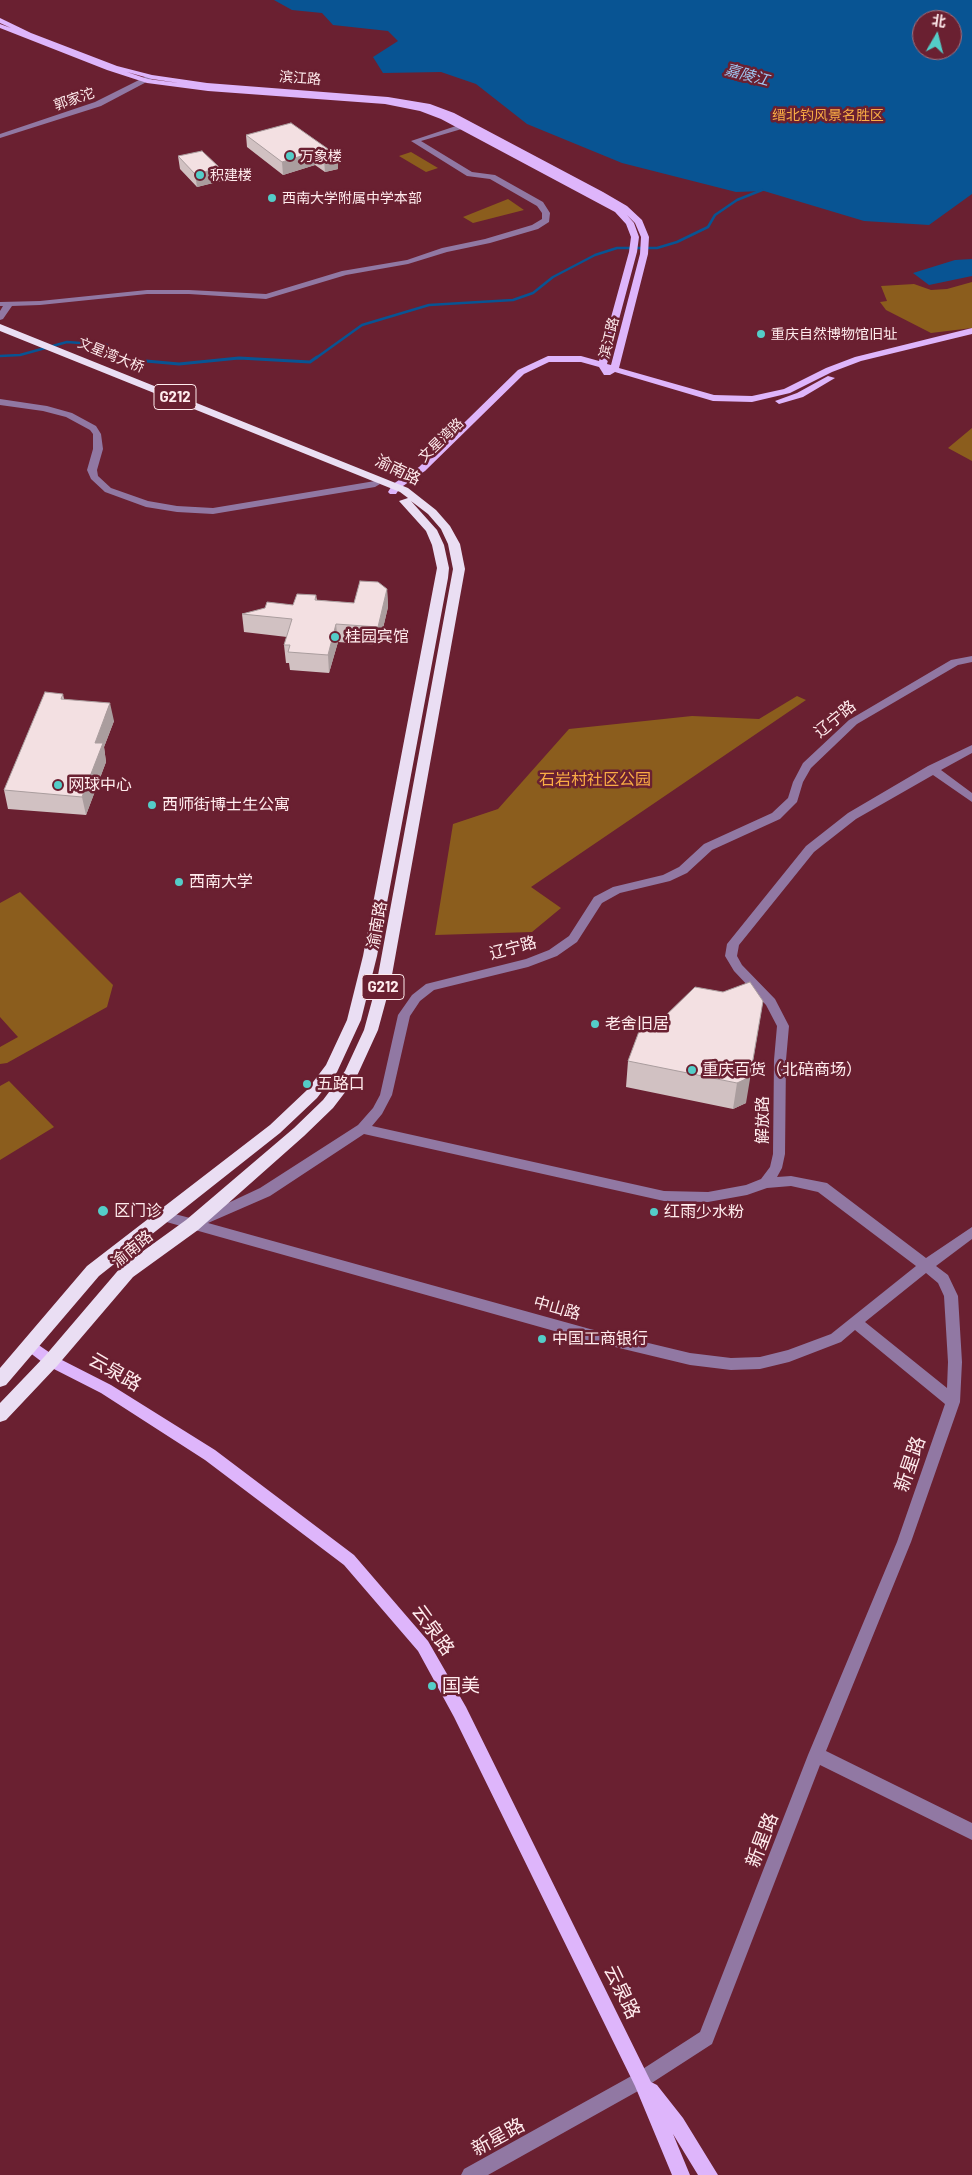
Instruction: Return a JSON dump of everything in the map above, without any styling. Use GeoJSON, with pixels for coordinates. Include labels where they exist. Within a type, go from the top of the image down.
{"type":"FeatureCollection","features":[{"type":"Feature","properties":{"kind":"highway","name":"文星湾大桥"},"geometry":{"type":"LineString","coordinates":[[0,327],[347,469]]}},
{"type":"Feature","properties":{"kind":"highway","name":"文星湾大桥"},"geometry":{"type":"LineString","coordinates":[[0,333],[347,469]]}},
{"type":"Feature","properties":{"kind":"highway","name":"渝南路"},"geometry":{"type":"LineString","coordinates":[[0,1380],[93,1271],[275,1129],[312,1094],[332,1068],[354,1020],[370,956],[444,568],[431,530],[398,489],[375,484],[347,469]]}},
{"type":"Feature","properties":{"kind":"highway","name":"渝南路"},"geometry":{"type":"LineString","coordinates":[[0,1415],[51,1361],[127,1272],[192,1225],[328,1104],[351,1074],[371,1030],[389,958],[460,569],[454,544],[446,528],[432,512],[398,489],[347,469]]}},
{"type":"Feature","properties":{"kind":"main road","name":"滨江路"},"geometry":{"type":"LineString","coordinates":[[0,20],[29,34],[150,79],[388,99],[427,106],[450,115],[621,209],[639,222],[644,237],[644,254],[611,371]]}},
{"type":"Feature","properties":{"kind":"main road","name":"滨江路"},"geometry":{"type":"LineString","coordinates":[[0,26],[109,69],[150,79],[208,89],[385,102],[422,109],[462,126],[621,209],[630,223],[635,237],[633,252],[602,365]]}},
{"type":"Feature","properties":{"kind":"main road","name":"文星湾路"},"geometry":{"type":"LineString","coordinates":[[398,489],[424,476],[529,374],[556,364],[574,364],[611,371],[713,398],[752,399],[787,391],[828,370],[858,359],[972,331]]}},
{"type":"Feature","properties":{"kind":"main road","name":"文星湾路"},"geometry":{"type":"LineString","coordinates":[[398,489],[422,469],[528,368],[548,359],[567,358],[602,365],[611,371],[698,401],[735,407],[755,406],[800,395],[821,382],[867,365],[953,341],[972,339]]}},
{"type":"Feature","properties":{"kind":"main road","name":"云泉路"},"geometry":{"type":"LineString","coordinates":[[30,1345],[51,1361],[106,1389],[210,1455],[349,1560],[423,1646],[460,1712],[641,2080],[681,2175]]}},
{"type":"Feature","properties":{"kind":"main road","name":"云泉路"},"geometry":{"type":"LineString","coordinates":[[641,2080],[677,2124],[708,2175]]}},
{"type":"Feature","properties":{"kind":"street","name":"郭家沱"},"geometry":{"type":"LineString","coordinates":[[0,136],[98,104],[150,79]]}},
{"type":"Feature","properties":{"kind":"street"},"geometry":{"type":"LineString","coordinates":[[0,317],[5,304],[147,292],[189,292],[266,297],[345,273],[408,262],[445,250],[487,241],[535,227],[546,220],[546,213],[540,204],[492,177],[470,174],[415,141],[462,126]]}},
{"type":"Feature","properties":{"kind":"street"},"geometry":{"type":"LineString","coordinates":[[0,402],[44,408],[69,415],[88,424],[93,428],[98,442],[92,470],[94,478],[108,490],[146,504],[177,510],[213,511],[375,484]]}},
{"type":"Feature","properties":{"kind":"street","name":"辽宁路"},"geometry":{"type":"LineString","coordinates":[[192,1225],[265,1192],[362,1129],[378,1111],[386,1095],[404,1014],[416,998],[430,987],[528,963],[553,953],[572,939],[598,900],[617,890],[666,878],[683,870],[708,847],[776,816],[793,799],[798,782],[807,766],[853,722],[955,662],[972,659]]}},
{"type":"Feature","properties":{"kind":"street","name":"解放路"},"geometry":{"type":"LineString","coordinates":[[766,1183],[776,1168],[779,1154],[780,1060],[783,1026],[771,1002],[738,968],[731,956],[732,944],[810,849],[852,816],[972,748]]}},
{"type":"Feature","properties":{"kind":"street"},"geometry":{"type":"LineString","coordinates":[[932,769],[972,798]]}},
{"type":"Feature","properties":{"kind":"street"},"geometry":{"type":"LineString","coordinates":[[362,1129],[664,1196],[708,1197],[747,1190],[766,1183]]}},
{"type":"Feature","properties":{"kind":"street","name":"新星路"},"geometry":{"type":"LineString","coordinates":[[470,2175],[641,2080],[706,2038],[816,1755],[904,1542],[953,1402],[955,1362],[951,1296],[943,1279],[822,1187],[792,1181],[766,1183]]}},
{"type":"Feature","properties":{"kind":"street","name":"中山路"},"geometry":{"type":"LineString","coordinates":[[163,1216],[590,1335],[690,1359],[731,1364],[760,1363],[819,1346],[836,1338],[925,1266],[972,1232]]}},
{"type":"Feature","properties":{"kind":"street"},"geometry":{"type":"LineString","coordinates":[[856,1323],[953,1402]]}},
{"type":"Feature","properties":{"kind":"street"},"geometry":{"type":"LineString","coordinates":[[816,1755],[972,1832]]}},
{"type":"Feature","properties":{"kind":"green space"},"geometry":{"type":"Polygon","coordinates":[[[411,152],[438,168],[426,172],[399,156],[411,152]]]}},
{"type":"Feature","properties":{"kind":"green space"},"geometry":{"type":"Polygon","coordinates":[[[508,199],[524,210],[473,223],[463,217],[508,199]]]}},
{"type":"Feature","properties":{"kind":"green space"},"geometry":{"type":"Polygon","coordinates":[[[972,282],[972,328],[931,333],[886,310],[880,302],[887,301],[881,286],[914,284],[931,290],[947,289],[972,282]]]}},
{"type":"Feature","properties":{"kind":"green space"},"geometry":{"type":"Polygon","coordinates":[[[972,428],[972,461],[948,448],[972,428]]]}},
{"type":"Feature","properties":{"kind":"green space","name":"石岩村社区公园"},"geometry":{"type":"Polygon","coordinates":[[[797,696],[806,700],[531,887],[561,908],[532,932],[435,935],[453,824],[498,809],[569,729],[692,716],[759,719],[797,696]]]}},
{"type":"Feature","properties":{"kind":"green space"},"geometry":{"type":"Polygon","coordinates":[[[20,892],[113,985],[107,1007],[7,1063],[0,1064],[0,1047],[18,1037],[0,1017],[0,903],[20,892]]]}},
{"type":"Feature","properties":{"kind":"green space"},"geometry":{"type":"Polygon","coordinates":[[[9,1081],[54,1127],[0,1160],[0,1086],[9,1081]]]}},
{"type":"Feature","properties":{"kind":"water","name":"缙北钓风景名胜区"},"geometry":{"type":"Polygon","coordinates":[[[274,0],[972,0],[972,194],[929,225],[864,221],[764,191],[736,192],[622,163],[527,124],[476,84],[441,72],[383,73],[373,57],[398,41],[388,31],[333,25],[322,13],[292,10],[274,0]]]}},
{"type":"Feature","properties":{"kind":"water"},"geometry":{"type":"Polygon","coordinates":[[[972,259],[972,276],[929,285],[913,273],[955,260],[972,259]]]}},
{"type":"Feature","properties":{"kind":"building"},"geometry":{"type":"Polygon","coordinates":[[[291,123],[338,156],[324,160],[314,152],[282,162],[246,135],[291,123]]]}},
{"type":"Feature","properties":{"kind":"building"},"geometry":{"type":"Polygon","coordinates":[[[202,151],[220,168],[195,174],[178,156],[202,151]]]}},
{"type":"Feature","properties":{"kind":"building"},"geometry":{"type":"Polygon","coordinates":[[[360,581],[378,582],[387,589],[378,627],[336,624],[328,655],[288,652],[290,645],[284,645],[292,619],[242,614],[265,608],[267,602],[293,605],[297,594],[316,595],[315,600],[354,603],[360,581]]]}},
{"type":"Feature","properties":{"kind":"building","name":"网球中心"},"geometry":{"type":"Polygon","coordinates":[[[45,692],[63,694],[61,699],[110,703],[95,743],[103,743],[82,797],[4,790],[45,692]]]}},
{"type":"Feature","properties":{"kind":"building","name":"重庆百货（北碚商场）"},"geometry":{"type":"Polygon","coordinates":[[[750,982],[763,1001],[750,1077],[737,1083],[628,1061],[641,1026],[647,1020],[660,1021],[695,987],[723,992],[750,982]]]}},
{"type":"Feature","properties":{"kind":"waterway"},"geometry":{"type":"LineString","coordinates":[[316,358],[362,325],[429,305],[513,300],[533,293],[553,277],[595,255],[617,248],[657,248],[677,242],[708,227],[715,215],[737,200],[762,190]]}},
{"type":"Feature","properties":{"kind":"waterway"},"geometry":{"type":"LineString","coordinates":[[0,356],[20,355],[67,342],[107,345],[123,358]]}},
{"type":"Feature","properties":{"kind":"waterway"},"geometry":{"type":"LineString","coordinates":[[121,357],[124,359],[179,364],[239,358],[310,362],[317,357]]}},
{"type":"Feature","properties":{"kind":"place","name":"万象楼"},"geometry":{"type":"Point","coordinates":[290,156]}},
{"type":"Feature","properties":{"kind":"place","name":"积建楼"},"geometry":{"type":"Point","coordinates":[200,175]}},
{"type":"Feature","properties":{"kind":"place","name":"西南大学附属中学本部"},"geometry":{"type":"Point","coordinates":[272,198]}},
{"type":"Feature","properties":{"kind":"place","name":"重庆自然博物馆旧址"},"geometry":{"type":"Point","coordinates":[761,334]}},
{"type":"Feature","properties":{"kind":"place","name":"桂园宾馆"},"geometry":{"type":"Point","coordinates":[335,637]}},
{"type":"Feature","properties":{"kind":"place","name":"网球中心"},"geometry":{"type":"Point","coordinates":[58,785]}},
{"type":"Feature","properties":{"kind":"place","name":"西师街博士生公寓"},"geometry":{"type":"Point","coordinates":[152,805]}},
{"type":"Feature","properties":{"kind":"place","name":"西南大学"},"geometry":{"type":"Point","coordinates":[179,882]}},
{"type":"Feature","properties":{"kind":"place","name":"老舍旧居"},"geometry":{"type":"Point","coordinates":[595,1024]}},
{"type":"Feature","properties":{"kind":"place","name":"重庆百货（北碚商场）"},"geometry":{"type":"Point","coordinates":[692,1070]}},
{"type":"Feature","properties":{"kind":"place","name":"五路口"},"geometry":{"type":"Point","coordinates":[307,1084]}},
{"type":"Feature","properties":{"kind":"place","name":"区门诊"},"geometry":{"type":"Point","coordinates":[103,1211]}},
{"type":"Feature","properties":{"kind":"place","name":"红雨少水粉"},"geometry":{"type":"Point","coordinates":[654,1212]}},
{"type":"Feature","properties":{"kind":"place","name":"中国工商银行"},"geometry":{"type":"Point","coordinates":[542,1339]}},
{"type":"Feature","properties":{"kind":"place","name":"国美"},"geometry":{"type":"Point","coordinates":[432,1686]}},
{"type":"Feature","properties":{"kind":"water label","name":"嘉陵江"},"geometry":{"type":"Point","coordinates":[747,75]}}]}
